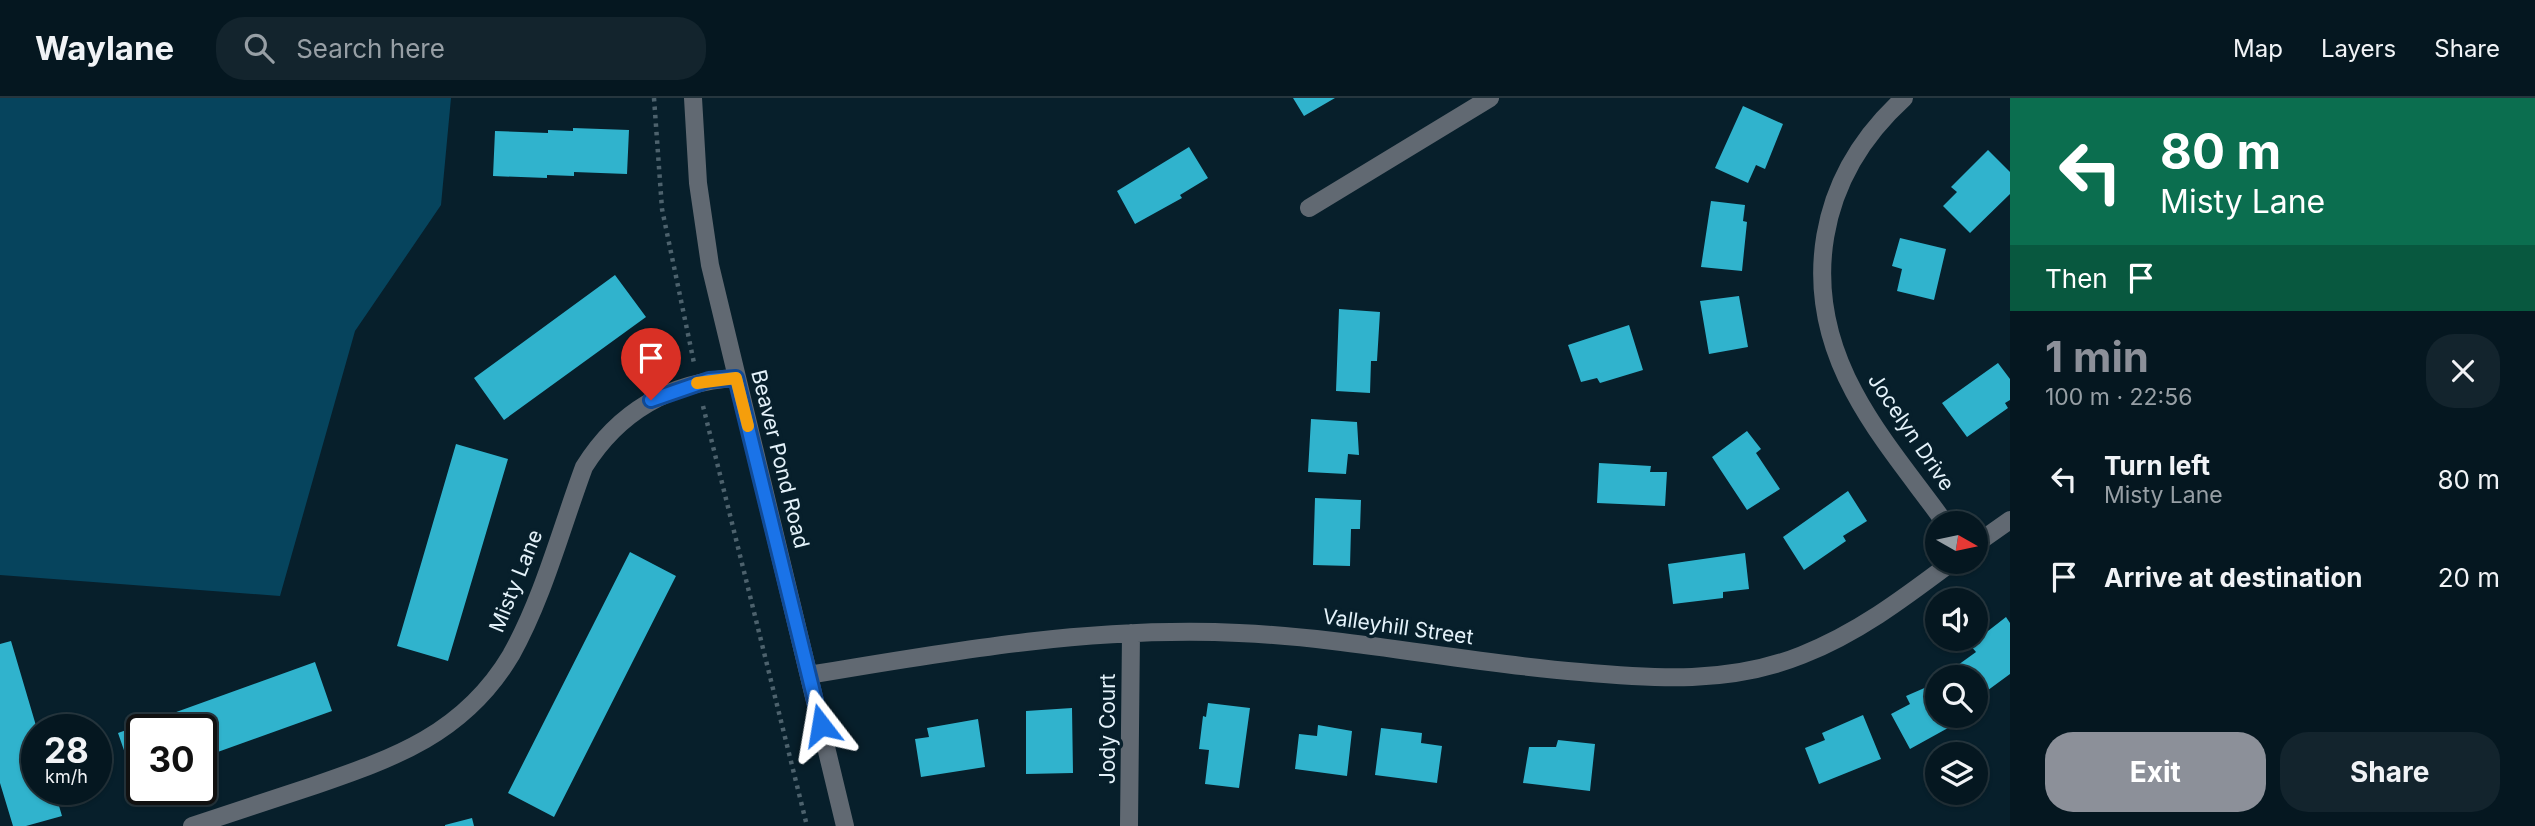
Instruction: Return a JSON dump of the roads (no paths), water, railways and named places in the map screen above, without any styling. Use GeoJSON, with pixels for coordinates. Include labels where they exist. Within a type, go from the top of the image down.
{"type":"FeatureCollection","features":[{"type":"Feature","properties":{"kind":"street","name":"Beaver Pond Road"},"geometry":{"type":"LineString","coordinates":[[693,98],[698,183],[710,265],[845,826]]}},
{"type":"Feature","properties":{"kind":"street"},"geometry":{"type":"LineString","coordinates":[[1309,208],[1490,98]]}},
{"type":"Feature","properties":{"kind":"street","name":"Jocelyn Drive"},"geometry":{"type":"LineString","coordinates":[[1904,98],[1884,116],[1859,148],[1839,184],[1823,240],[1822,284],[1829,327],[1854,392],[1937,511]]}},
{"type":"Feature","properties":{"kind":"street","name":"Misty Lane"},"geometry":{"type":"LineString","coordinates":[[192,826],[388,760],[447,726],[478,697],[509,657],[525,627],[583,467],[595,450],[617,424],[651,400],[709,380],[736,378]]}},
{"type":"Feature","properties":{"kind":"street"},"geometry":{"type":"LineString","coordinates":[[1988,536],[2010,520]]}},
{"type":"Feature","properties":{"kind":"street","name":"Valleyhill Street"},"geometry":{"type":"LineString","coordinates":[[809,675],[958,650],[1131,633],[1236,632],[1335,639],[1549,670],[1650,678],[1700,678],[1750,670],[1799,657],[1836,641],[1880,616],[1936,574]]}},
{"type":"Feature","properties":{"kind":"street","name":"Jody Court"},"geometry":{"type":"LineString","coordinates":[[1129,826],[1131,633]]}}]}
